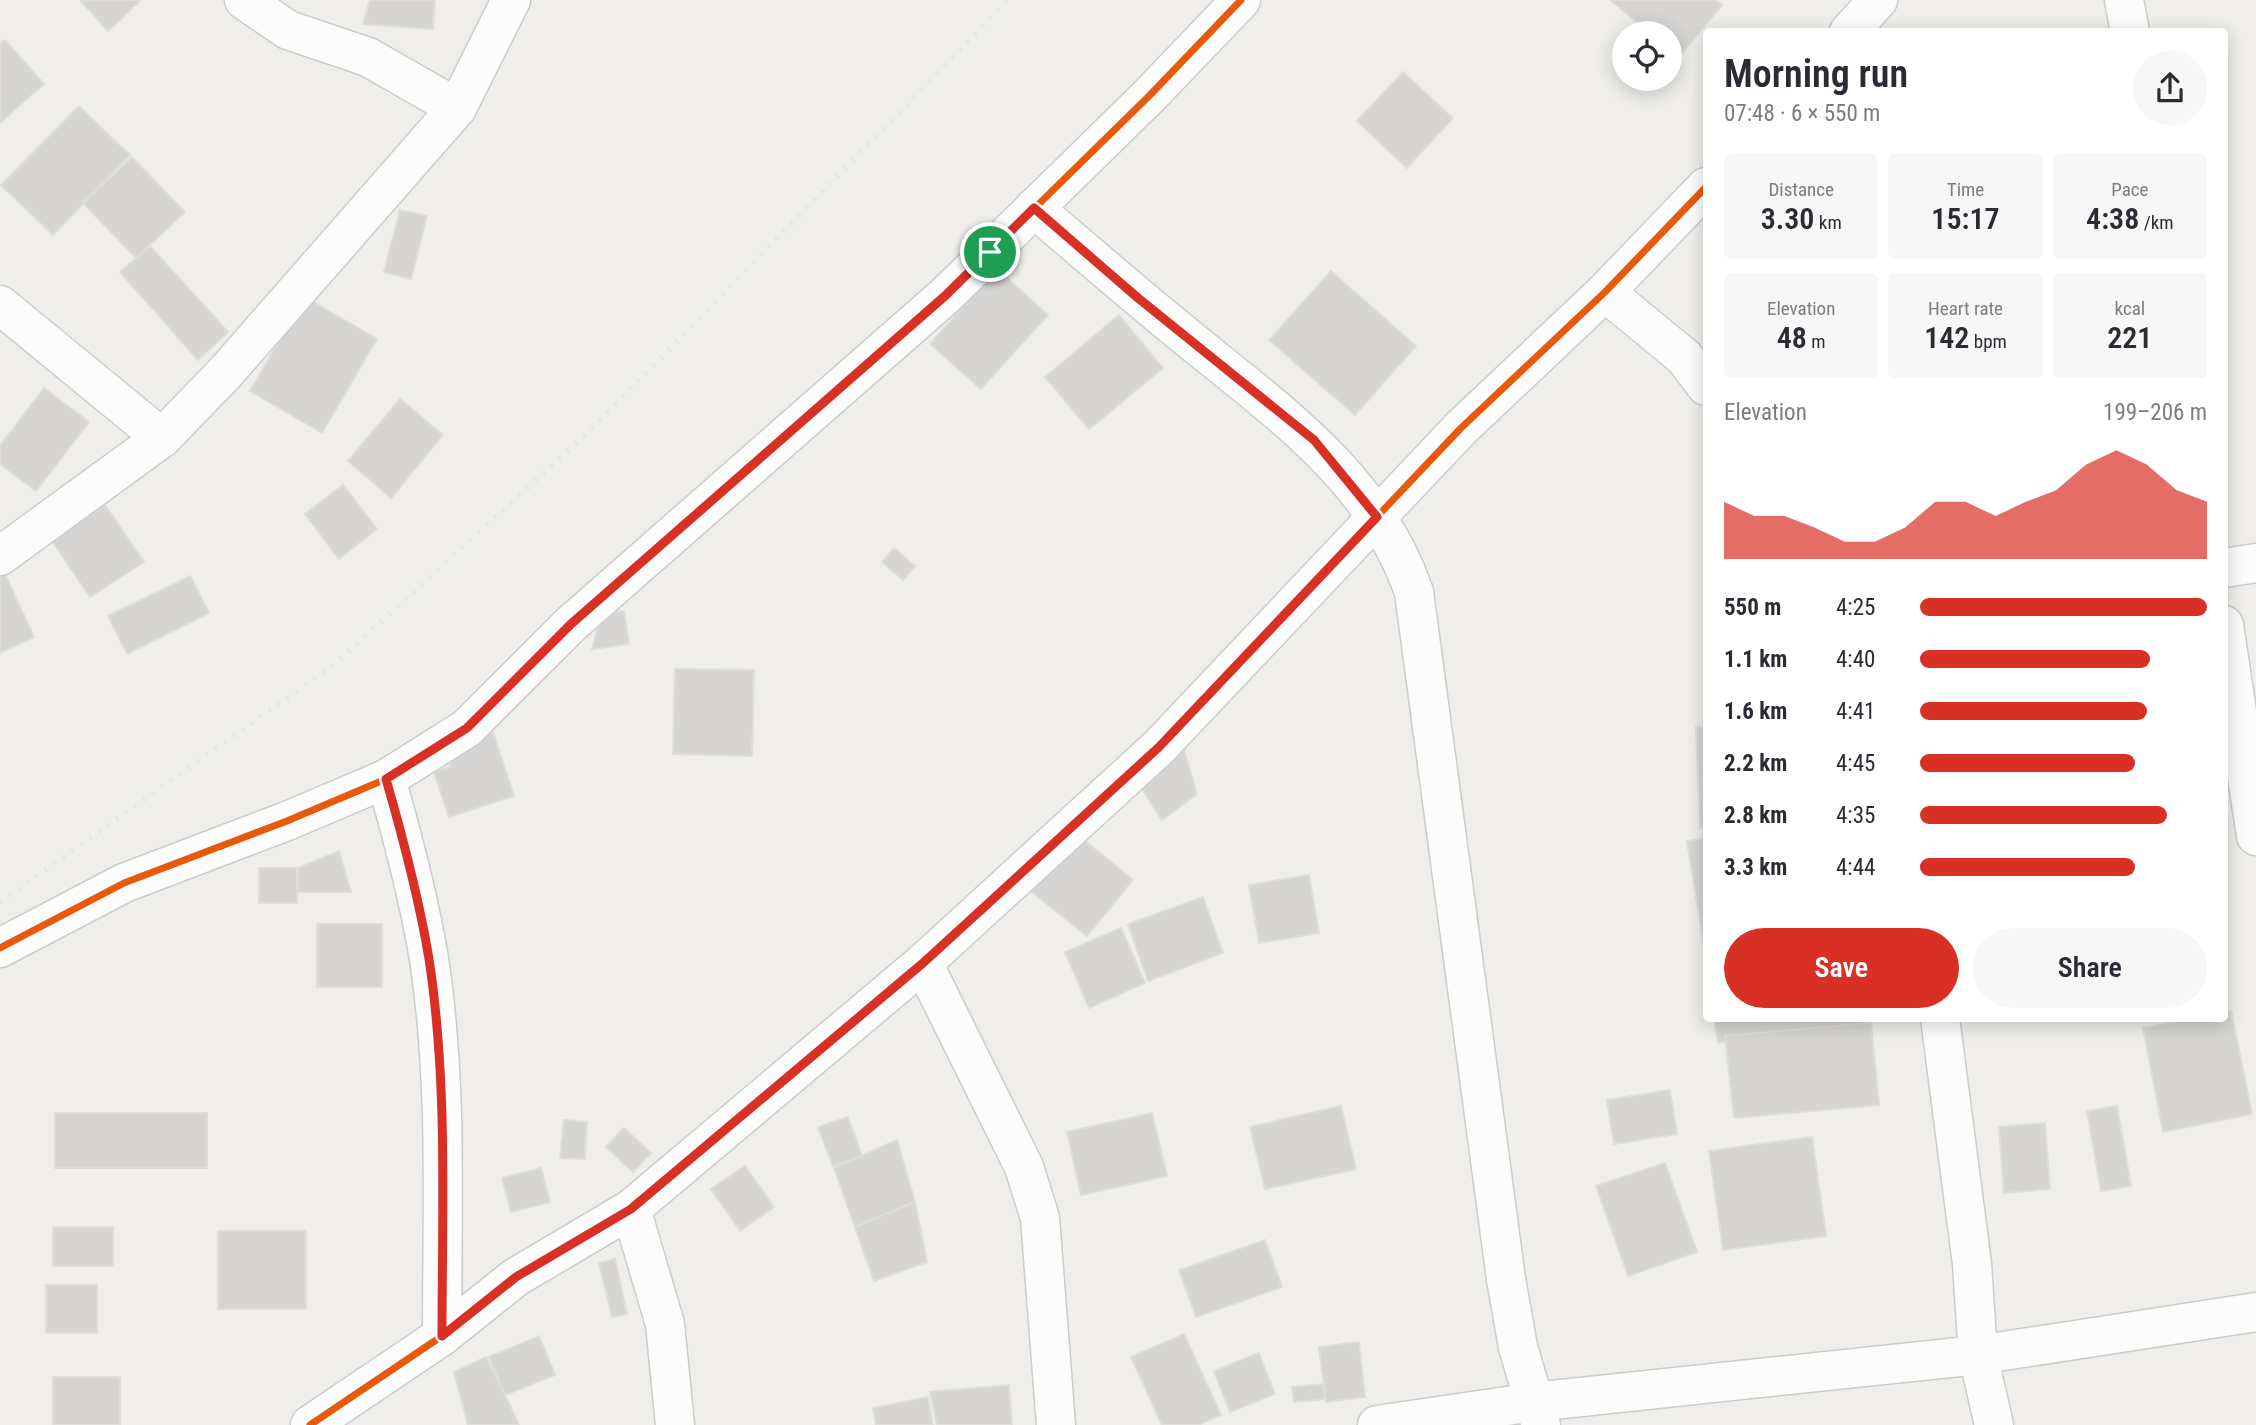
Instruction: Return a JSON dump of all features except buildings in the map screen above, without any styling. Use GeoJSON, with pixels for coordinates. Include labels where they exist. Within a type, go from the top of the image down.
{"type":"FeatureCollection","features":[{"type":"Feature","properties":{"kind":"street"},"geometry":{"type":"LineString","coordinates":[[244,0],[288,30],[368,57],[457,108]]}},
{"type":"Feature","properties":{"kind":"street"},"geometry":{"type":"LineString","coordinates":[[0,556],[162,438],[306,282],[457,108],[511,0]]}},
{"type":"Feature","properties":{"kind":"street"},"geometry":{"type":"LineString","coordinates":[[0,948],[124,883],[287,821],[386,779],[467,728],[571,624],[946,295],[1241,0]]}},
{"type":"Feature","properties":{"kind":"street"},"geometry":{"type":"LineString","coordinates":[[1853,28],[1878,0]]}},
{"type":"Feature","properties":{"kind":"street"},"geometry":{"type":"LineString","coordinates":[[2124,0],[2129,28]]}},
{"type":"Feature","properties":{"kind":"street"},"geometry":{"type":"LineString","coordinates":[[310,1425],[442,1336],[516,1277],[631,1209],[923,963],[1159,747],[1461,428],[1605,292],[1703,190]]}},
{"type":"Feature","properties":{"kind":"street"},"geometry":{"type":"LineString","coordinates":[[1034,208],[1138,298],[1314,440],[1377,517],[1401,555],[1414,592],[1506,1279],[1518,1346],[1538,1413]]}},
{"type":"Feature","properties":{"kind":"street"},"geometry":{"type":"LineString","coordinates":[[1605,292],[1685,357],[1703,382]]}},
{"type":"Feature","properties":{"kind":"street"},"geometry":{"type":"LineString","coordinates":[[0,305],[162,438]]}},
{"type":"Feature","properties":{"kind":"street"},"geometry":{"type":"LineString","coordinates":[[2228,567],[2256,563]]}},
{"type":"Feature","properties":{"kind":"street"},"geometry":{"type":"LineString","coordinates":[[2228,651],[2256,836]]}},
{"type":"Feature","properties":{"kind":"street"},"geometry":{"type":"LineString","coordinates":[[386,779],[413,875],[429,961],[442,1093],[442,1336]]}},
{"type":"Feature","properties":{"kind":"street"},"geometry":{"type":"LineString","coordinates":[[923,963],[1024,1167],[1040,1218],[1056,1425]]}},
{"type":"Feature","properties":{"kind":"street"},"geometry":{"type":"LineString","coordinates":[[1941,1022],[1972,1264],[1978,1355],[1993,1425]]}},
{"type":"Feature","properties":{"kind":"street"},"geometry":{"type":"LineString","coordinates":[[631,1209],[665,1324],[676,1425]]}},
{"type":"Feature","properties":{"kind":"street"},"geometry":{"type":"LineString","coordinates":[[1377,1425],[1538,1413],[1978,1355],[2256,1312]]}},
{"type":"Feature","properties":{"kind":"railway"},"geometry":{"type":"LineString","coordinates":[[0,902],[336,663],[596,425],[1008,0]]}},
{"type":"Feature","properties":{"kind":"cycle path"},"geometry":{"type":"LineString","coordinates":[[0,948],[124,883],[287,821],[386,779],[467,728],[571,624],[946,295],[1150,95],[1241,0]]}},
{"type":"Feature","properties":{"kind":"cycle path"},"geometry":{"type":"LineString","coordinates":[[310,1425],[442,1336],[516,1277],[631,1209],[923,963],[1159,747],[1461,428],[1605,292],[1703,190]]}},
{"type":"Feature","properties":{"kind":"route"},"geometry":{"type":"LineString","coordinates":[[1034,208],[1138,298],[1314,440],[1377,517],[1159,747],[923,963],[631,1209],[516,1277],[442,1336],[442,1093],[429,961],[413,875],[386,779],[467,728],[571,624],[727,490],[946,295],[990,252],[1034,208]]}}]}
